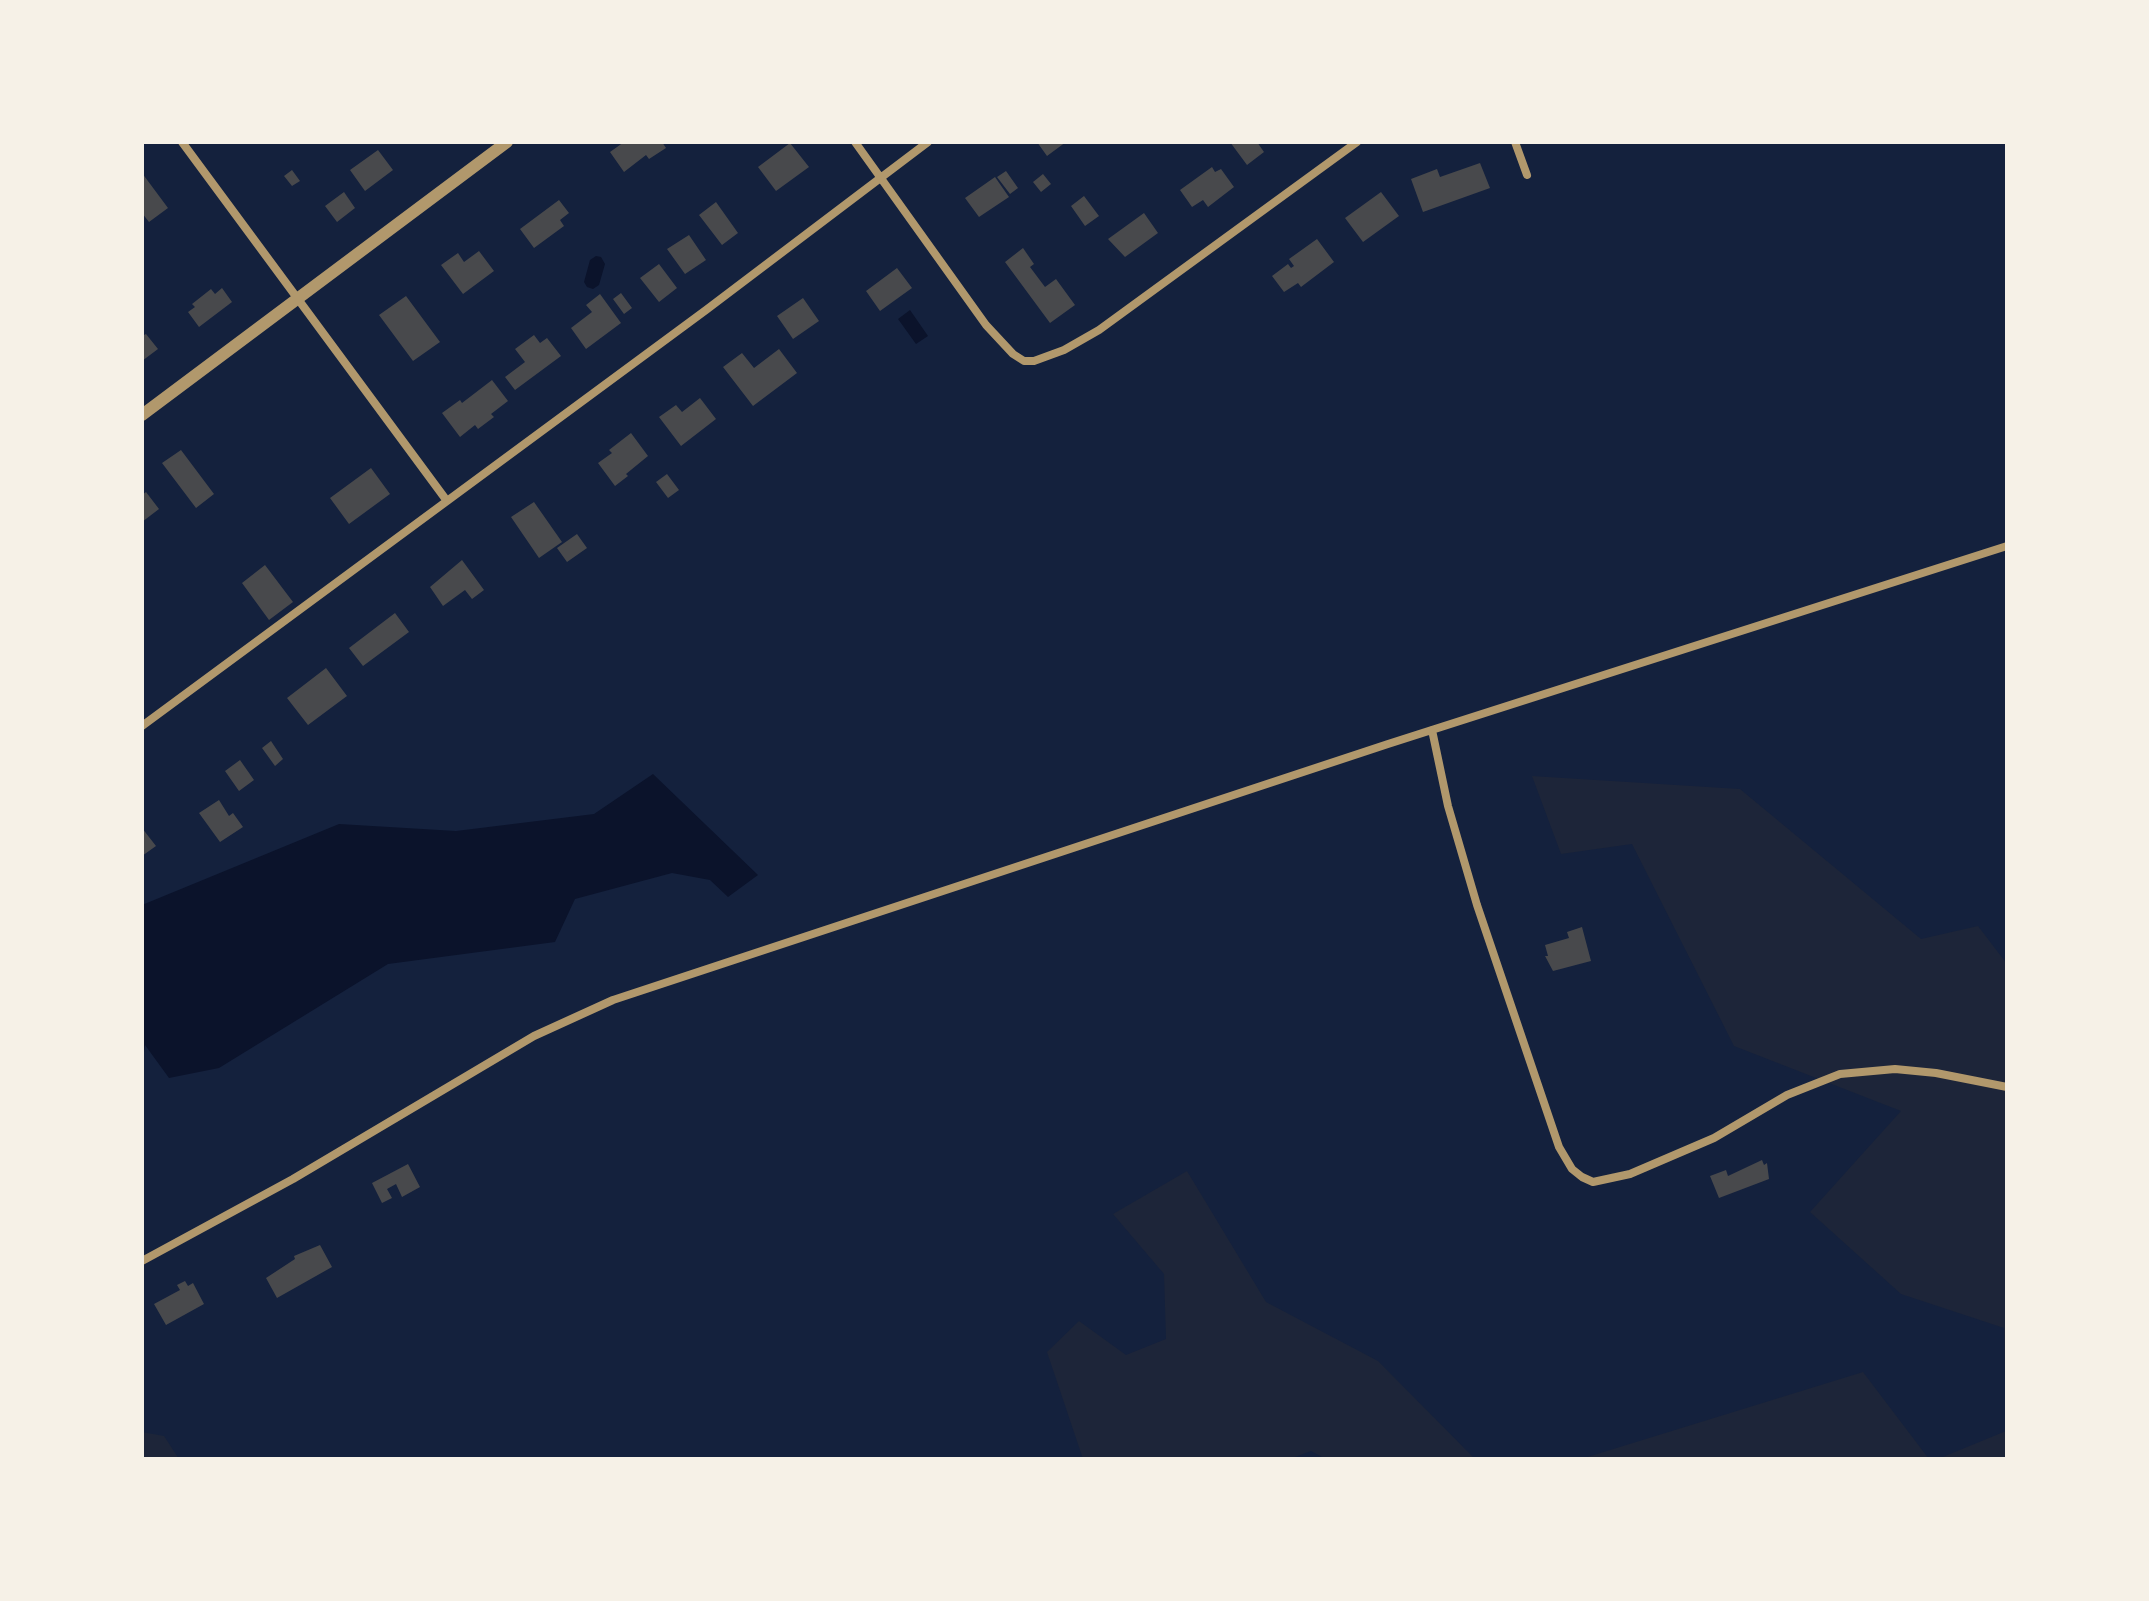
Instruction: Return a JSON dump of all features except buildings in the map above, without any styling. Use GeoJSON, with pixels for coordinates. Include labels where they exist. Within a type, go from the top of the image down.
{"type":"FeatureCollection","features":[{"type":"Feature","properties":{"kind":"street"},"geometry":{"type":"LineString","coordinates":[[182,142],[447,501]]}},
{"type":"Feature","properties":{"kind":"street"},"geometry":{"type":"LineString","coordinates":[[142,415],[507,142]]}},
{"type":"Feature","properties":{"kind":"street"},"geometry":{"type":"LineString","coordinates":[[855,142],[986,325],[1013,354],[1024,361],[1034,361],[1064,350],[1099,330],[1357,142]]}},
{"type":"Feature","properties":{"kind":"street"},"geometry":{"type":"LineString","coordinates":[[142,726],[928,142]]}},
{"type":"Feature","properties":{"kind":"street"},"geometry":{"type":"LineString","coordinates":[[1515,142],[1527,175]]}},
{"type":"Feature","properties":{"kind":"street"},"geometry":{"type":"LineString","coordinates":[[142,1261],[293,1179],[534,1036],[613,1000],[1432,730],[2007,546]]}},
{"type":"Feature","properties":{"kind":"street"},"geometry":{"type":"LineString","coordinates":[[1432,730],[1448,806],[1477,905],[1559,1147],[1572,1169],[1582,1177],[1593,1182],[1630,1174],[1714,1138],[1787,1095],[1840,1074],[1895,1069],[1950,1075],[2007,1087]]}},
{"type":"Feature","properties":{"kind":"shaded area"},"geometry":{"type":"Polygon","coordinates":[[[601,257],[605,264],[599,285],[593,289],[584,282],[590,260],[601,257]]]}},
{"type":"Feature","properties":{"kind":"shaded area"},"geometry":{"type":"Polygon","coordinates":[[[910,310],[928,336],[916,344],[898,319],[910,310]]]}},
{"type":"Feature","properties":{"kind":"shaded area"},"geometry":{"type":"Polygon","coordinates":[[[653,774],[758,875],[728,897],[710,880],[672,873],[575,899],[555,942],[388,964],[219,1068],[169,1078],[145,1045],[142,1066],[142,905],[339,824],[456,831],[594,814],[653,774]]]}},
{"type":"Feature","properties":{"kind":"shaded area"},"geometry":{"type":"Polygon","coordinates":[[[1532,776],[1740,789],[1921,939],[1978,926],[2007,964],[2007,1459],[1938,1459],[2006,1431],[2004,1328],[1901,1294],[1810,1212],[1901,1111],[1734,1046],[1632,844],[1561,854],[1532,776]]]}},
{"type":"Feature","properties":{"kind":"shaded area"},"geometry":{"type":"Polygon","coordinates":[[[1187,1171],[1266,1302],[1378,1361],[1475,1459],[1326,1459],[1311,1451],[1290,1459],[1083,1459],[1047,1352],[1079,1321],[1126,1355],[1166,1339],[1164,1274],[1113,1214],[1187,1171]]]}},
{"type":"Feature","properties":{"kind":"shaded area"},"geometry":{"type":"Polygon","coordinates":[[[1863,1372],[1929,1459],[1581,1459],[1863,1372]]]}},
{"type":"Feature","properties":{"kind":"shaded area"},"geometry":{"type":"Polygon","coordinates":[[[142,1432],[164,1436],[179,1459],[142,1459],[142,1432]]]}}]}
